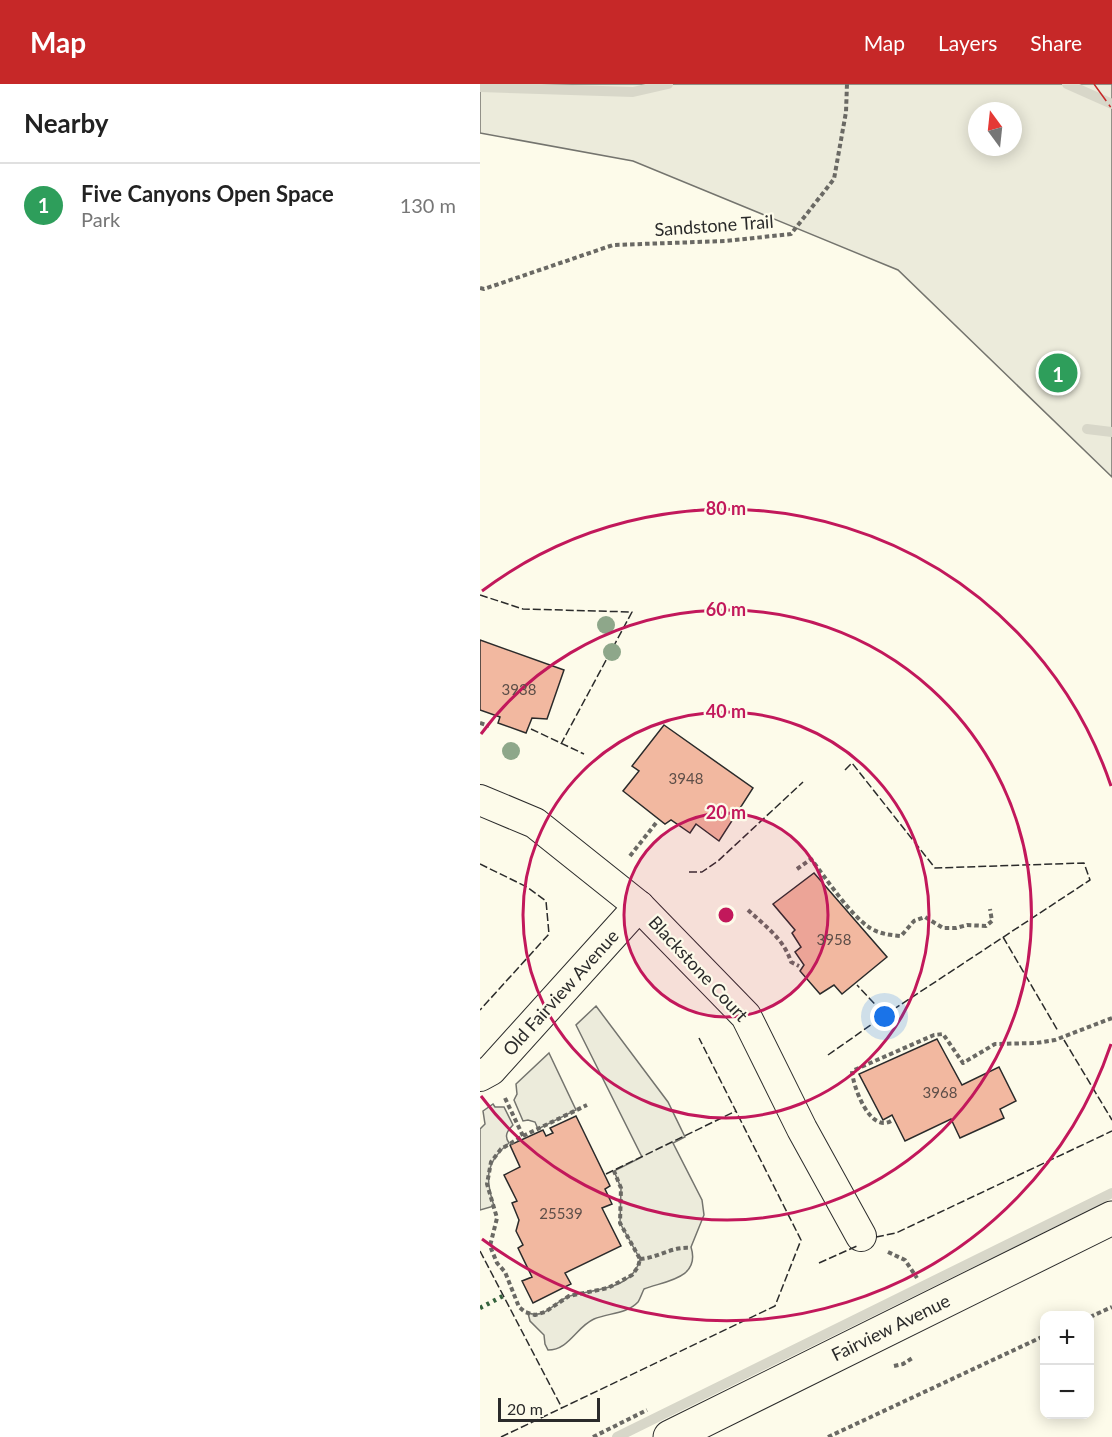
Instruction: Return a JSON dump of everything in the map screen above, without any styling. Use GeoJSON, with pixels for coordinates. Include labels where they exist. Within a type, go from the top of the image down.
{"type":"FeatureCollection","features":[{"type":"Feature","properties":{"kind":"main road","name":"Fairview Avenue"},"geometry":{"type":"LineString","coordinates":[[670,1437],[1112,1218]]}},
{"type":"Feature","properties":{"kind":"street","name":"Blackstone Court"},"geometry":{"type":"LineString","coordinates":[[480,800],[535,823],[639,906],[746,1016],[802,1129],[871,1243]]}},
{"type":"Feature","properties":{"kind":"street","name":"Old Fairview Avenue"},"geometry":{"type":"LineString","coordinates":[[491,1084],[491,1070],[639,906]]}},
{"type":"Feature","properties":{"kind":"path","name":"Sandstone Trail"},"geometry":{"type":"LineString","coordinates":[[480,288],[484,289],[613,245],[726,241],[791,234],[834,179],[846,112],[847,84]]}},
{"type":"Feature","properties":{"kind":"path"},"geometry":{"type":"LineString","coordinates":[[480,723],[489,726]]}},
{"type":"Feature","properties":{"kind":"path"},"geometry":{"type":"LineString","coordinates":[[630,856],[656,823]]}},
{"type":"Feature","properties":{"kind":"path"},"geometry":{"type":"LineString","coordinates":[[797,869],[811,859],[854,913],[868,927],[885,935],[902,936],[914,921],[925,917],[943,928],[967,925],[986,926],[992,921],[990,909]]}},
{"type":"Feature","properties":{"kind":"path"},"geometry":{"type":"LineString","coordinates":[[748,910],[780,939],[788,951],[791,962],[799,966]]}},
{"type":"Feature","properties":{"kind":"path"},"geometry":{"type":"LineString","coordinates":[[891,1122],[885,1125],[879,1124],[871,1118],[852,1079],[852,1071],[934,1035],[944,1034],[963,1063],[995,1044],[1054,1040],[1112,1018]]}},
{"type":"Feature","properties":{"kind":"path"},"geometry":{"type":"LineString","coordinates":[[491,1084],[523,1136]]}},
{"type":"Feature","properties":{"kind":"path"},"geometry":{"type":"LineString","coordinates":[[587,1105],[501,1149],[491,1162],[487,1184],[497,1218],[490,1246],[497,1263],[505,1272],[519,1306],[525,1312],[535,1315],[545,1312],[569,1296],[608,1288],[632,1275],[638,1267],[640,1259],[620,1223],[621,1188],[614,1171]]}},
{"type":"Feature","properties":{"kind":"path"},"geometry":{"type":"LineString","coordinates":[[871,1243],[905,1260],[918,1281]]}},
{"type":"Feature","properties":{"kind":"path"},"geometry":{"type":"LineString","coordinates":[[640,1259],[650,1259],[675,1248],[691,1248]]}},
{"type":"Feature","properties":{"kind":"path"},"geometry":{"type":"LineString","coordinates":[[1094,1315],[1112,1307]]}},
{"type":"Feature","properties":{"kind":"path"},"geometry":{"type":"LineString","coordinates":[[828,1437],[1040,1338]]}},
{"type":"Feature","properties":{"kind":"shaded area"},"geometry":{"type":"Polygon","coordinates":[[[480,84],[1112,84],[1112,477],[898,270],[633,161],[480,133],[480,84]]]}},
{"type":"Feature","properties":{"kind":"shaded area"},"geometry":{"type":"Polygon","coordinates":[[[596,1006],[668,1102],[685,1137],[673,1143],[702,1200],[704,1215],[691,1247],[693,1258],[691,1266],[686,1272],[670,1281],[644,1289],[634,1306],[594,1319],[562,1346],[548,1350],[544,1335],[530,1321],[528,1313],[540,1314],[564,1298],[621,1282],[636,1269],[640,1259],[620,1223],[621,1188],[614,1171],[642,1157],[576,1025],[596,1006]]]}},
{"type":"Feature","properties":{"kind":"shaded area"},"geometry":{"type":"Polygon","coordinates":[[[549,1053],[576,1110],[538,1129],[535,1122],[523,1121],[514,1100],[517,1094],[516,1084],[549,1053]]]}},
{"type":"Feature","properties":{"kind":"shaded area"},"geometry":{"type":"Polygon","coordinates":[[[493,1104],[495,1107],[504,1107],[513,1125],[507,1134],[509,1143],[495,1157],[489,1172],[489,1187],[494,1206],[480,1210],[480,1129],[485,1124],[483,1111],[493,1104]]]}},
{"type":"Feature","properties":{"kind":"building"},"geometry":{"type":"Polygon","coordinates":[[[480,640],[564,670],[547,719],[532,718],[526,733],[498,723],[500,717],[480,710],[480,640]]]}},
{"type":"Feature","properties":{"kind":"building"},"geometry":{"type":"Polygon","coordinates":[[[664,725],[753,788],[719,841],[696,824],[690,833],[671,820],[665,824],[623,791],[639,771],[632,766],[664,725]]]}},
{"type":"Feature","properties":{"kind":"building"},"geometry":{"type":"Polygon","coordinates":[[[814,873],[887,957],[842,994],[834,985],[820,994],[800,971],[804,965],[795,952],[801,947],[792,933],[795,930],[773,904],[814,873]]]}},
{"type":"Feature","properties":{"kind":"building"},"geometry":{"type":"Polygon","coordinates":[[[937,1039],[962,1085],[999,1067],[1016,1101],[1000,1109],[1004,1118],[960,1138],[951,1119],[905,1141],[892,1115],[883,1120],[859,1074],[937,1039]]]}},
{"type":"Feature","properties":{"kind":"building"},"geometry":{"type":"Polygon","coordinates":[[[576,1116],[610,1186],[605,1189],[612,1204],[602,1208],[621,1246],[565,1273],[571,1284],[533,1303],[522,1281],[532,1277],[518,1248],[523,1245],[516,1231],[519,1220],[512,1203],[517,1201],[504,1175],[520,1167],[510,1145],[543,1130],[546,1136],[553,1133],[550,1128],[576,1116]]]}},
{"type":"Feature","properties":{"kind":"waterway"},"geometry":{"type":"LineString","coordinates":[[480,87],[633,92],[668,84]]}},
{"type":"Feature","properties":{"kind":"waterway"},"geometry":{"type":"LineString","coordinates":[[1067,84],[1112,104]]}},
{"type":"Feature","properties":{"kind":"waterway"},"geometry":{"type":"LineString","coordinates":[[1087,429],[1112,432]]}},
{"type":"Feature","properties":{"kind":"waterway"},"geometry":{"type":"LineString","coordinates":[[617,1437],[1112,1193]]}},
{"type":"Feature","properties":{"kind":"hedge"},"geometry":{"type":"LineString","coordinates":[[480,1308],[503,1296]]}},
{"type":"Feature","properties":{"kind":"fence"},"geometry":{"type":"LineString","coordinates":[[480,595],[523,609],[632,612],[561,744]]}},
{"type":"Feature","properties":{"kind":"fence"},"geometry":{"type":"LineString","coordinates":[[531,729],[584,754]]}},
{"type":"Feature","properties":{"kind":"fence"},"geometry":{"type":"LineString","coordinates":[[845,770],[852,763],[935,868],[1084,863],[1090,880],[885,1015],[857,985]]}},
{"type":"Feature","properties":{"kind":"fence"},"geometry":{"type":"LineString","coordinates":[[689,872],[702,872],[718,861],[803,782]]}},
{"type":"Feature","properties":{"kind":"fence"},"geometry":{"type":"LineString","coordinates":[[480,864],[527,887],[546,901],[549,934],[480,1010]]}},
{"type":"Feature","properties":{"kind":"fence"},"geometry":{"type":"LineString","coordinates":[[1003,937],[1058,1031]]}},
{"type":"Feature","properties":{"kind":"fence"},"geometry":{"type":"LineString","coordinates":[[828,1055],[885,1015]]}},
{"type":"Feature","properties":{"kind":"fence"},"geometry":{"type":"LineString","coordinates":[[501,1437],[775,1306],[801,1240],[699,1038]]}},
{"type":"Feature","properties":{"kind":"fence"},"geometry":{"type":"LineString","coordinates":[[1064,1040],[1112,1120]]}},
{"type":"Feature","properties":{"kind":"fence"},"geometry":{"type":"LineString","coordinates":[[606,1174],[736,1111]]}},
{"type":"Feature","properties":{"kind":"fence"},"geometry":{"type":"LineString","coordinates":[[876,1237],[896,1233],[1112,1131]]}},
{"type":"Feature","properties":{"kind":"fence"},"geometry":{"type":"LineString","coordinates":[[819,1263],[857,1246]]}},
{"type":"Feature","properties":{"kind":"fence"},"geometry":{"type":"LineString","coordinates":[[480,1251],[562,1408]]}},
{"type":"Feature","properties":{"kind":"power"},"geometry":{"type":"LineString","coordinates":[[1094,84],[1112,109]]}},
{"type":"Feature","properties":{"kind":"place","name":"Five Canyons Open Space"},"geometry":{"type":"Point","coordinates":[1058,373]}}]}
